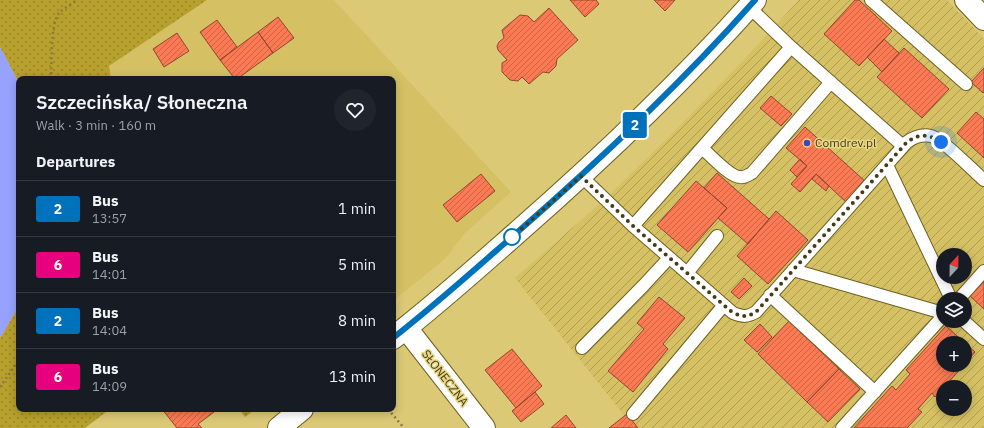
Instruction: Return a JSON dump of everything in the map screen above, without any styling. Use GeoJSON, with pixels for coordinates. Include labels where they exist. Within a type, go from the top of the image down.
{"type":"FeatureCollection","features":[{"type":"Feature","properties":{"kind":"street"},"geometry":{"type":"LineString","coordinates":[[966,0],[984,19]]}},
{"type":"Feature","properties":{"kind":"street"},"geometry":{"type":"LineString","coordinates":[[399,333],[581,176],[677,84],[752,4]]}},
{"type":"Feature","properties":{"kind":"street","name":"SŁONECZNA"},"geometry":{"type":"LineString","coordinates":[[399,333],[484,428]]}},
{"type":"Feature","properties":{"kind":"street"},"geometry":{"type":"LineString","coordinates":[[279,428],[298,412]]}},
{"type":"Feature","properties":{"kind":"lane"},"geometry":{"type":"LineString","coordinates":[[871,0],[966,84]]}},
{"type":"Feature","properties":{"kind":"lane"},"geometry":{"type":"LineString","coordinates":[[752,4],[791,47],[903,146]]}},
{"type":"Feature","properties":{"kind":"lane"},"geometry":{"type":"LineString","coordinates":[[633,226],[791,47]]}},
{"type":"Feature","properties":{"kind":"lane"},"geometry":{"type":"LineString","coordinates":[[702,148],[732,174],[739,178],[746,177],[752,173],[831,82]]}},
{"type":"Feature","properties":{"kind":"lane"},"geometry":{"type":"LineString","coordinates":[[581,176],[669,258],[733,313],[741,317],[749,316],[756,312],[903,146],[914,137],[923,135],[932,136],[941,142],[984,180]]}},
{"type":"Feature","properties":{"kind":"lane"},"geometry":{"type":"LineString","coordinates":[[886,165],[948,292]]}},
{"type":"Feature","properties":{"kind":"lane"},"geometry":{"type":"LineString","coordinates":[[687,273],[717,236]]}},
{"type":"Feature","properties":{"kind":"lane"},"geometry":{"type":"LineString","coordinates":[[582,348],[669,258]]}},
{"type":"Feature","properties":{"kind":"lane"},"geometry":{"type":"LineString","coordinates":[[793,270],[936,313]]}},
{"type":"Feature","properties":{"kind":"lane"},"geometry":{"type":"LineString","coordinates":[[965,292],[984,271]]}},
{"type":"Feature","properties":{"kind":"lane"},"geometry":{"type":"LineString","coordinates":[[770,295],[875,392]]}},
{"type":"Feature","properties":{"kind":"lane"},"geometry":{"type":"LineString","coordinates":[[633,414],[724,305]]}},
{"type":"Feature","properties":{"kind":"lane"},"geometry":{"type":"LineString","coordinates":[[842,428],[936,323]]}},
{"type":"Feature","properties":{"kind":"lane"},"geometry":{"type":"LineString","coordinates":[[972,328],[984,338]]}},
{"type":"Feature","properties":{"kind":"path"},"geometry":{"type":"LineString","coordinates":[[51,76],[55,22],[59,13],[77,0]]}},
{"type":"Feature","properties":{"kind":"path"},"geometry":{"type":"LineString","coordinates":[[0,387],[16,364]]}},
{"type":"Feature","properties":{"kind":"path"},"geometry":{"type":"LineString","coordinates":[[391,412],[404,428]]}},
{"type":"Feature","properties":{"kind":"shaded area"},"geometry":{"type":"Polygon","coordinates":[[[0,0],[207,0],[109,66],[111,76],[16,76],[16,77],[0,47],[0,0]]]}},
{"type":"Feature","properties":{"kind":"shaded area"},"geometry":{"type":"Polygon","coordinates":[[[207,0],[334,0],[511,192],[465,233],[445,259],[396,299],[396,76],[110,76],[108,66],[207,0]]]}},
{"type":"Feature","properties":{"kind":"shaded area"},"geometry":{"type":"Polygon","coordinates":[[[799,0],[947,0],[984,39],[984,428],[634,428],[515,278],[604,200],[671,135],[799,0]]]}},
{"type":"Feature","properties":{"kind":"shaded area"},"geometry":{"type":"Polygon","coordinates":[[[16,311],[16,412],[106,412],[85,428],[0,428],[0,338],[16,311]]]}},
{"type":"Feature","properties":{"kind":"shaded area"},"geometry":{"type":"Polygon","coordinates":[[[241,412],[252,412],[245,417],[241,412]]]}},
{"type":"Feature","properties":{"kind":"water"},"geometry":{"type":"Polygon","coordinates":[[[0,47],[16,77],[16,311],[0,338],[0,47]]]}},
{"type":"Feature","properties":{"kind":"building"},"geometry":{"type":"Polygon","coordinates":[[[570,0],[596,0],[599,4],[585,17],[570,0]]]}},
{"type":"Feature","properties":{"kind":"building"},"geometry":{"type":"Polygon","coordinates":[[[654,0],[675,0],[665,11],[654,0]]]}},
{"type":"Feature","properties":{"kind":"building"},"geometry":{"type":"Polygon","coordinates":[[[855,0],[859,0],[892,31],[859,66],[824,34],[855,0]]]}},
{"type":"Feature","properties":{"kind":"building"},"geometry":{"type":"Polygon","coordinates":[[[549,8],[578,40],[557,59],[556,66],[549,73],[543,72],[529,84],[522,77],[518,81],[510,80],[502,72],[502,63],[507,60],[498,50],[497,46],[504,38],[502,30],[520,15],[528,16],[534,22],[549,8]]]}},
{"type":"Feature","properties":{"kind":"building"},"geometry":{"type":"Polygon","coordinates":[[[278,17],[294,38],[273,53],[258,32],[278,17]]]}},
{"type":"Feature","properties":{"kind":"building"},"geometry":{"type":"Polygon","coordinates":[[[217,20],[237,47],[220,60],[200,32],[217,20]]]}},
{"type":"Feature","properties":{"kind":"building"},"geometry":{"type":"Polygon","coordinates":[[[258,32],[273,53],[241,76],[233,76],[220,60],[258,32]]]}},
{"type":"Feature","properties":{"kind":"building"},"geometry":{"type":"Polygon","coordinates":[[[177,33],[189,51],[164,67],[153,49],[177,33]]]}},
{"type":"Feature","properties":{"kind":"building"},"geometry":{"type":"Polygon","coordinates":[[[884,39],[899,53],[882,72],[867,57],[884,39]]]}},
{"type":"Feature","properties":{"kind":"building"},"geometry":{"type":"Polygon","coordinates":[[[904,48],[949,89],[922,118],[877,77],[904,48]]]}},
{"type":"Feature","properties":{"kind":"building"},"geometry":{"type":"Polygon","coordinates":[[[984,68],[984,92],[983,93],[971,82],[984,68]]]}},
{"type":"Feature","properties":{"kind":"building"},"geometry":{"type":"Polygon","coordinates":[[[771,96],[792,114],[781,126],[760,108],[771,96]]]}},
{"type":"Feature","properties":{"kind":"building"},"geometry":{"type":"Polygon","coordinates":[[[976,112],[984,119],[984,158],[957,133],[976,112]]]}},
{"type":"Feature","properties":{"kind":"building"},"geometry":{"type":"Polygon","coordinates":[[[805,127],[866,182],[847,203],[816,174],[800,192],[791,184],[807,166],[786,148],[805,127]]]}},
{"type":"Feature","properties":{"kind":"building"},"geometry":{"type":"Polygon","coordinates":[[[800,159],[807,166],[797,177],[790,170],[800,159]]]}},
{"type":"Feature","properties":{"kind":"building"},"geometry":{"type":"Polygon","coordinates":[[[717,173],[769,219],[748,244],[718,218],[727,208],[704,188],[717,173]]]}},
{"type":"Feature","properties":{"kind":"building"},"geometry":{"type":"Polygon","coordinates":[[[481,174],[495,191],[457,222],[443,205],[481,174]]]}},
{"type":"Feature","properties":{"kind":"building"},"geometry":{"type":"Polygon","coordinates":[[[816,174],[829,186],[826,191],[812,179],[816,174]]]}},
{"type":"Feature","properties":{"kind":"building"},"geometry":{"type":"Polygon","coordinates":[[[696,181],[727,208],[688,252],[657,225],[696,181]]]}},
{"type":"Feature","properties":{"kind":"building"},"geometry":{"type":"Polygon","coordinates":[[[776,211],[808,240],[768,284],[737,256],[776,211]]]}},
{"type":"Feature","properties":{"kind":"building"},"geometry":{"type":"Polygon","coordinates":[[[744,278],[752,286],[739,299],[731,292],[744,278]]]}},
{"type":"Feature","properties":{"kind":"building"},"geometry":{"type":"Polygon","coordinates":[[[984,281],[984,309],[972,298],[972,294],[984,281]]]}},
{"type":"Feature","properties":{"kind":"building"},"geometry":{"type":"Polygon","coordinates":[[[659,297],[685,318],[663,344],[668,349],[633,392],[608,371],[644,329],[637,323],[659,297]]]}},
{"type":"Feature","properties":{"kind":"building"},"geometry":{"type":"Polygon","coordinates":[[[789,321],[839,369],[807,402],[758,354],[789,321]]]}},
{"type":"Feature","properties":{"kind":"building"},"geometry":{"type":"Polygon","coordinates":[[[760,324],[772,337],[757,352],[744,340],[760,324]]]}},
{"type":"Feature","properties":{"kind":"building"},"geometry":{"type":"Polygon","coordinates":[[[944,328],[948,328],[957,336],[937,336],[944,328]]]}},
{"type":"Feature","properties":{"kind":"building"},"geometry":{"type":"Polygon","coordinates":[[[936,337],[936,372],[958,372],[950,380],[936,380],[936,396],[935,397],[932,393],[918,409],[922,412],[907,428],[854,428],[892,386],[896,390],[910,374],[906,370],[936,337]]]}},
{"type":"Feature","properties":{"kind":"building"},"geometry":{"type":"Polygon","coordinates":[[[512,349],[542,386],[516,408],[485,370],[512,349]]]}},
{"type":"Feature","properties":{"kind":"building"},"geometry":{"type":"Polygon","coordinates":[[[839,369],[860,389],[828,422],[807,402],[839,369]]]}},
{"type":"Feature","properties":{"kind":"building"},"geometry":{"type":"Polygon","coordinates":[[[535,392],[544,404],[521,422],[512,411],[535,392]]]}},
{"type":"Feature","properties":{"kind":"building"},"geometry":{"type":"Polygon","coordinates":[[[164,412],[214,412],[198,424],[202,428],[177,428],[164,412]]]}},
{"type":"Feature","properties":{"kind":"building"},"geometry":{"type":"Polygon","coordinates":[[[627,414],[638,428],[609,428],[627,414]]]}},
{"type":"Feature","properties":{"kind":"building"},"geometry":{"type":"Polygon","coordinates":[[[566,415],[576,428],[551,428],[566,415]]]}},
{"type":"Feature","properties":{"kind":"bus line","name":"2"},"geometry":{"type":"LineString","coordinates":[[396,336],[581,176],[677,84],[755,0]]}},
{"type":"Feature","properties":{"kind":"place","name":"Comdrev.pl"},"geometry":{"type":"Point","coordinates":[807,143]}},
{"type":"Feature","properties":{"kind":"route"},"geometry":{"type":"LineString","coordinates":[[512,237],[509,240],[581,176],[601,197],[633,226],[733,313],[741,317],[749,316],[756,312],[907,142],[914,137],[923,135],[932,136],[941,142]]}}]}
